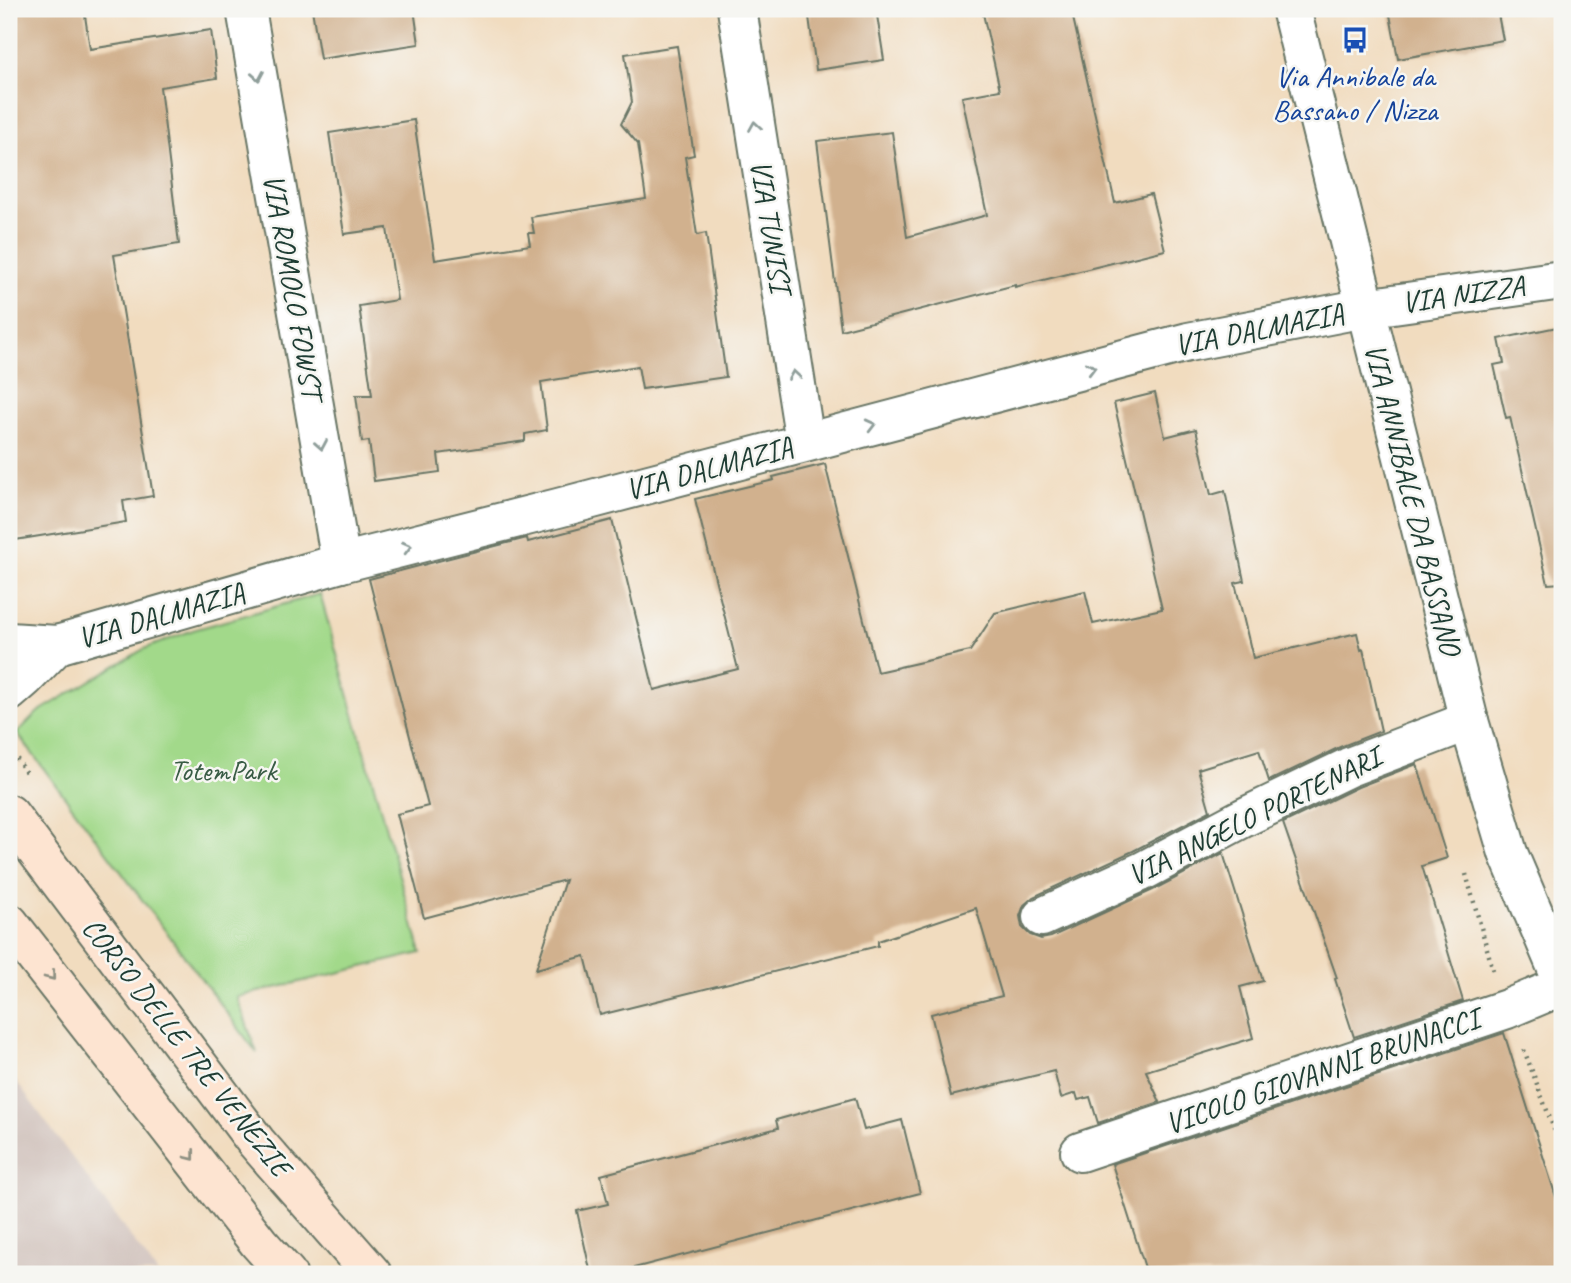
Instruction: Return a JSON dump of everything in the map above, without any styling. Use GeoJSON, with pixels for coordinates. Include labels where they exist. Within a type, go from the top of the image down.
{"type":"FeatureCollection","features":[{"type":"Feature","properties":{"kind":"main road","name":"CORSO DELLE TRE VENEZIE"},"geometry":{"type":"LineString","coordinates":[[9,814],[256,1142],[372,1274]]}},
{"type":"Feature","properties":{"kind":"main road"},"geometry":{"type":"LineString","coordinates":[[9,923],[259,1243],[287,1274]]}},
{"type":"Feature","properties":{"kind":"street","name":"VIA ROMOLO FOWST"},"geometry":{"type":"LineString","coordinates":[[246,9],[341,563]]}},
{"type":"Feature","properties":{"kind":"street","name":"VIA TUNISI"},"geometry":{"type":"LineString","coordinates":[[737,9],[805,442]]}},
{"type":"Feature","properties":{"kind":"street","name":"VIA ANNIBALE DA BASSANO"},"geometry":{"type":"LineString","coordinates":[[1291,9],[1469,721],[1508,853],[1562,980]]}},
{"type":"Feature","properties":{"kind":"street","name":"VIA NIZZA"},"geometry":{"type":"LineString","coordinates":[[1365,308],[1562,280]]}},
{"type":"Feature","properties":{"kind":"street","name":"VIA DALMAZIA"},"geometry":{"type":"LineString","coordinates":[[9,642],[57,645],[341,563],[1188,342],[1365,308]]}},
{"type":"Feature","properties":{"kind":"street","name":"VIA DALMAZIA"},"geometry":{"type":"LineString","coordinates":[[9,692],[57,645]]}},
{"type":"Feature","properties":{"kind":"street","name":"VIA ANGELO PORTENARI"},"geometry":{"type":"LineString","coordinates":[[1042,918],[1143,871],[1243,818],[1349,767],[1469,721]]}},
{"type":"Feature","properties":{"kind":"street","name":"VICOLO GIOVANNI BRUNACCI"},"geometry":{"type":"LineString","coordinates":[[1080,1152],[1507,1009],[1562,986]]}},
{"type":"Feature","properties":{"kind":"path"},"geometry":{"type":"LineString","coordinates":[[1520,1041],[1562,1150]]}},
{"type":"Feature","properties":{"kind":"shaded area"},"geometry":{"type":"Polygon","coordinates":[[[9,1072],[158,1274],[9,1274],[9,1072]]]}},
{"type":"Feature","properties":{"kind":"green space","name":"TotemPark"},"geometry":{"type":"Polygon","coordinates":[[[320,594],[421,953],[237,997],[257,1053],[17,733],[38,712],[144,649],[193,630],[320,594]]]}},
{"type":"Feature","properties":{"kind":"building"},"geometry":{"type":"Polygon","coordinates":[[[9,9],[84,9],[90,49],[211,30],[217,78],[160,87],[179,244],[114,255],[153,496],[123,501],[126,522],[9,541],[9,9]]]}},
{"type":"Feature","properties":{"kind":"building"},"geometry":{"type":"Polygon","coordinates":[[[312,9],[414,9],[419,44],[320,59],[312,9]]]}},
{"type":"Feature","properties":{"kind":"building"},"geometry":{"type":"Polygon","coordinates":[[[808,9],[876,9],[884,60],[816,70],[808,9]]]}},
{"type":"Feature","properties":{"kind":"building"},"geometry":{"type":"Polygon","coordinates":[[[982,9],[1071,9],[1115,203],[1151,194],[1165,250],[841,330],[817,141],[892,132],[907,237],[987,215],[962,97],[1000,90],[982,9]]]}},
{"type":"Feature","properties":{"kind":"building"},"geometry":{"type":"Polygon","coordinates":[[[1389,9],[1497,9],[1503,40],[1398,59],[1389,9]]]}},
{"type":"Feature","properties":{"kind":"building"},"geometry":{"type":"Polygon","coordinates":[[[677,46],[694,155],[685,157],[697,235],[706,233],[726,377],[642,389],[638,366],[541,382],[547,430],[525,434],[525,441],[438,454],[440,472],[374,481],[369,441],[362,442],[356,395],[372,395],[359,306],[397,300],[387,228],[344,234],[329,133],[414,120],[435,260],[530,245],[528,233],[534,233],[531,217],[646,199],[638,144],[621,124],[632,102],[625,54],[677,46]]]}},
{"type":"Feature","properties":{"kind":"building"},"geometry":{"type":"Polygon","coordinates":[[[1562,326],[1562,583],[1548,584],[1510,417],[1506,418],[1494,365],[1504,363],[1499,339],[1562,326]]]}},
{"type":"Feature","properties":{"kind":"building"},"geometry":{"type":"Polygon","coordinates":[[[1155,393],[1165,437],[1196,429],[1211,495],[1225,491],[1244,581],[1235,583],[1253,658],[1357,633],[1381,731],[1340,747],[1269,781],[1259,750],[1198,769],[1210,811],[1133,851],[1033,897],[1024,905],[1020,916],[1022,927],[1030,935],[1041,939],[1051,937],[1153,890],[1223,853],[1263,981],[1240,987],[1253,1038],[1146,1071],[1160,1102],[1098,1123],[1090,1097],[1078,1100],[1076,1093],[1061,1098],[1054,1071],[951,1096],[931,1014],[1002,996],[976,908],[878,941],[878,946],[600,1015],[585,956],[536,969],[565,880],[424,918],[397,814],[428,806],[369,579],[527,538],[528,542],[612,520],[654,690],[738,669],[695,499],[774,480],[773,477],[825,464],[877,672],[970,651],[995,613],[1085,591],[1093,624],[1162,609],[1114,403],[1155,393]]]}},
{"type":"Feature","properties":{"kind":"building"},"geometry":{"type":"Polygon","coordinates":[[[1417,764],[1447,858],[1422,866],[1463,1001],[1354,1037],[1335,979],[1337,978],[1283,823],[1358,787],[1417,764]]]}},
{"type":"Feature","properties":{"kind":"building"},"geometry":{"type":"Polygon","coordinates":[[[1504,1033],[1562,1216],[1562,1274],[1147,1274],[1112,1164],[1504,1033]]]}},
{"type":"Feature","properties":{"kind":"building"},"geometry":{"type":"Polygon","coordinates":[[[855,1098],[864,1130],[902,1120],[920,1193],[611,1274],[591,1274],[577,1211],[608,1204],[601,1175],[778,1128],[776,1120],[855,1098]]]}},
{"type":"Feature","properties":{"kind":"place","name":"Via Annibale da Bassano / Nizza"},"geometry":{"type":"Point","coordinates":[1355,40]}}]}
